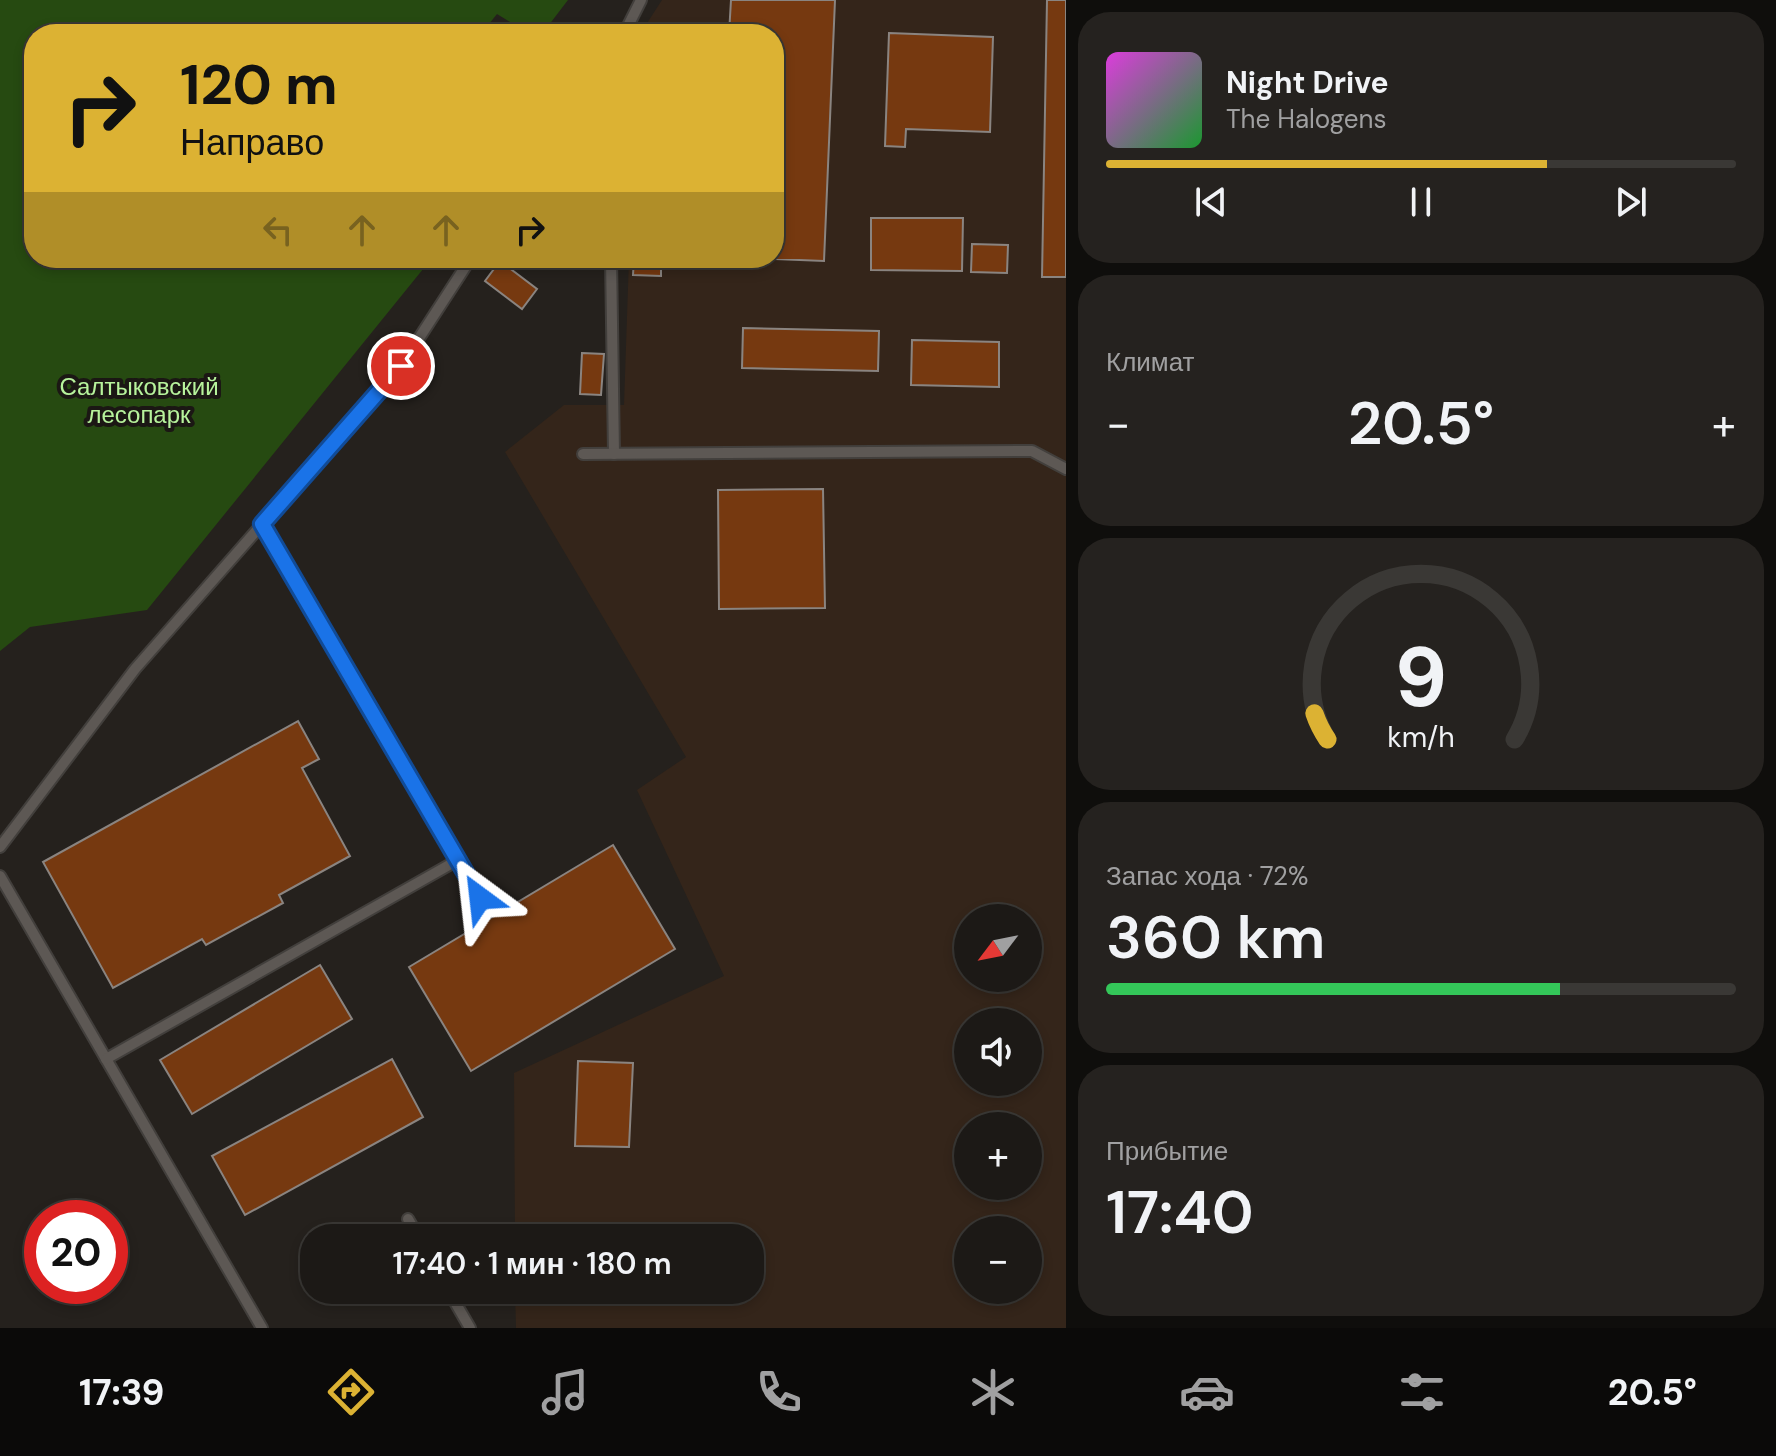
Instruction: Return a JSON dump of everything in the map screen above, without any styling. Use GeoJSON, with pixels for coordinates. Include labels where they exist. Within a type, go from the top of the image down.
{"type":"FeatureCollection","features":[{"type":"Feature","properties":{"kind":"lane"},"geometry":{"type":"LineString","coordinates":[[629,24],[641,0]]}},
{"type":"Feature","properties":{"kind":"lane"},"geometry":{"type":"LineString","coordinates":[[0,847],[135,669],[401,366],[465,268]]}},
{"type":"Feature","properties":{"kind":"lane"},"geometry":{"type":"LineString","coordinates":[[611,268],[614,454]]}},
{"type":"Feature","properties":{"kind":"lane"},"geometry":{"type":"LineString","coordinates":[[583,454],[1032,451],[1066,469]]}},
{"type":"Feature","properties":{"kind":"lane"},"geometry":{"type":"LineString","coordinates":[[262,524],[480,898]]}},
{"type":"Feature","properties":{"kind":"lane"},"geometry":{"type":"LineString","coordinates":[[106,1059],[458,860]]}},
{"type":"Feature","properties":{"kind":"lane"},"geometry":{"type":"LineString","coordinates":[[0,876],[262,1328]]}},
{"type":"Feature","properties":{"kind":"lane"},"geometry":{"type":"LineString","coordinates":[[408,1219],[411,1224]]}},
{"type":"Feature","properties":{"kind":"lane"},"geometry":{"type":"LineString","coordinates":[[456,1304],[470,1328]]}},
{"type":"Feature","properties":{"kind":"shaded area"},"geometry":{"type":"Polygon","coordinates":[[[662,0],[1066,0],[1066,1328],[516,1328],[515,1304],[764,1304],[764,1224],[515,1224],[514,1073],[724,976],[637,790],[686,757],[505,452],[564,405],[624,405],[629,268],[784,268],[784,24],[646,24],[662,0]]]}},
{"type":"Feature","properties":{"kind":"green space","name":"Салтыковский лесопарк"},"geometry":{"type":"Polygon","coordinates":[[[0,0],[568,0],[550,24],[514,24],[497,14],[489,24],[24,24],[24,268],[424,268],[147,610],[30,627],[0,651],[0,0]]]}},
{"type":"Feature","properties":{"kind":"building"},"geometry":{"type":"Polygon","coordinates":[[[731,0],[835,0],[824,261],[784,259],[784,24],[730,24],[731,0]]]}},
{"type":"Feature","properties":{"kind":"building"},"geometry":{"type":"Polygon","coordinates":[[[1047,0],[1066,0],[1066,277],[1042,277],[1047,0]]]}},
{"type":"Feature","properties":{"kind":"building"},"geometry":{"type":"Polygon","coordinates":[[[889,33],[993,37],[990,132],[906,129],[905,147],[885,146],[889,33]]]}},
{"type":"Feature","properties":{"kind":"building"},"geometry":{"type":"Polygon","coordinates":[[[871,218],[963,218],[962,271],[871,270],[871,218]]]}},
{"type":"Feature","properties":{"kind":"building"},"geometry":{"type":"Polygon","coordinates":[[[972,244],[1008,245],[1007,273],[971,272],[972,244]]]}},
{"type":"Feature","properties":{"kind":"building"},"geometry":{"type":"Polygon","coordinates":[[[495,268],[509,268],[537,289],[522,309],[485,281],[495,268]]]}},
{"type":"Feature","properties":{"kind":"building"},"geometry":{"type":"Polygon","coordinates":[[[633,268],[661,268],[661,276],[633,275],[633,268]]]}},
{"type":"Feature","properties":{"kind":"building"},"geometry":{"type":"Polygon","coordinates":[[[743,328],[879,331],[878,371],[742,368],[743,328]]]}},
{"type":"Feature","properties":{"kind":"building"},"geometry":{"type":"Polygon","coordinates":[[[912,340],[999,342],[999,387],[911,385],[912,340]]]}},
{"type":"Feature","properties":{"kind":"building"},"geometry":{"type":"Polygon","coordinates":[[[582,353],[604,354],[601,395],[580,394],[582,353]]]}},
{"type":"Feature","properties":{"kind":"building"},"geometry":{"type":"Polygon","coordinates":[[[823,489],[825,608],[719,609],[718,490],[823,489]]]}},
{"type":"Feature","properties":{"kind":"building"},"geometry":{"type":"Polygon","coordinates":[[[298,721],[319,759],[302,768],[350,856],[279,895],[283,903],[206,945],[202,939],[113,988],[43,862],[298,721]]]}},
{"type":"Feature","properties":{"kind":"building"},"geometry":{"type":"Polygon","coordinates":[[[613,845],[675,949],[471,1071],[409,967],[613,845]]]}},
{"type":"Feature","properties":{"kind":"building"},"geometry":{"type":"Polygon","coordinates":[[[320,965],[352,1019],[192,1114],[160,1060],[320,965]]]}},
{"type":"Feature","properties":{"kind":"building"},"geometry":{"type":"Polygon","coordinates":[[[392,1059],[423,1117],[245,1215],[212,1156],[392,1059]]]}},
{"type":"Feature","properties":{"kind":"building"},"geometry":{"type":"Polygon","coordinates":[[[578,1061],[633,1063],[629,1147],[575,1146],[578,1061]]]}},
{"type":"Feature","properties":{"kind":"route"},"geometry":{"type":"LineString","coordinates":[[401,366],[262,524],[480,898]]}}]}
